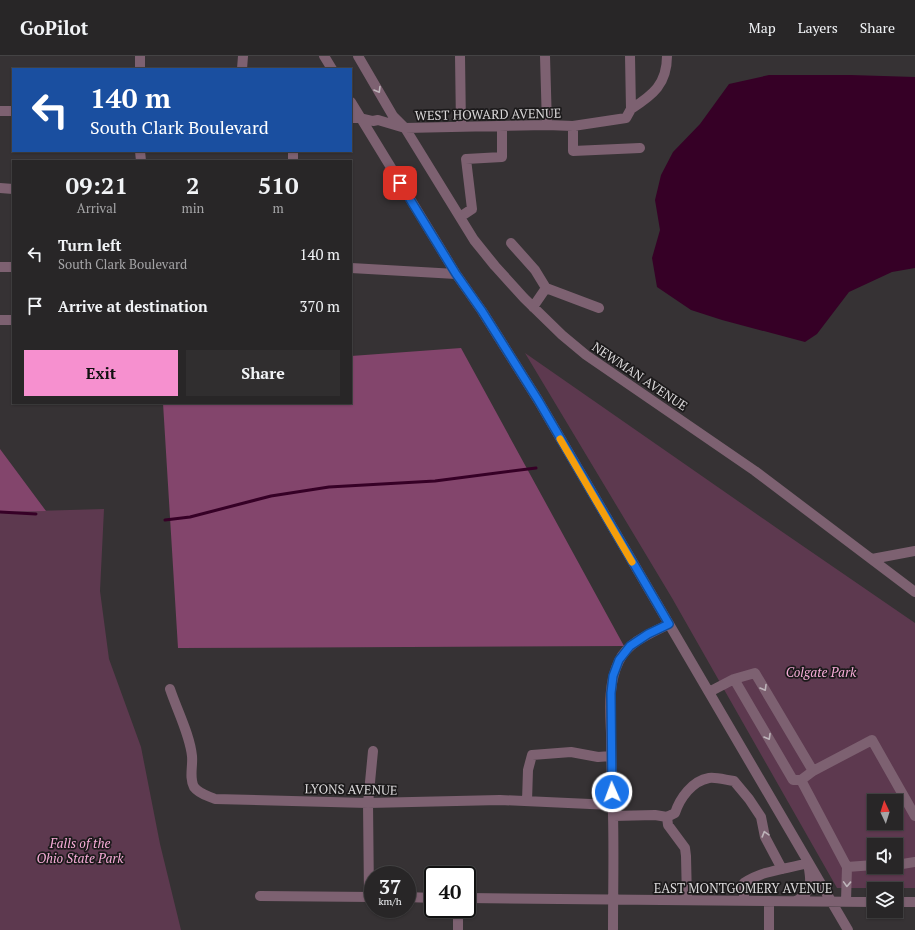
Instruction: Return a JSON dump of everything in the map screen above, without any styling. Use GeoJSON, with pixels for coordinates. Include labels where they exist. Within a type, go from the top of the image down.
{"type":"FeatureCollection","features":[{"type":"Feature","properties":{"kind":"street"},"geometry":{"type":"LineString","coordinates":[[140,56],[140,68]]}},
{"type":"Feature","properties":{"kind":"street"},"geometry":{"type":"LineString","coordinates":[[242,68],[243,56]]}},
{"type":"Feature","properties":{"kind":"street"},"geometry":{"type":"LineString","coordinates":[[324,56],[331,68]]}},
{"type":"Feature","properties":{"kind":"street","name":"NEWMAN AVENUE"},"geometry":{"type":"LineString","coordinates":[[358,56],[394,116],[405,128],[474,240],[495,266],[533,307],[562,335],[586,355],[755,471],[915,592]]}},
{"type":"Feature","properties":{"kind":"street"},"geometry":{"type":"LineString","coordinates":[[460,56],[462,126]]}},
{"type":"Feature","properties":{"kind":"street"},"geometry":{"type":"LineString","coordinates":[[546,56],[547,125]]}},
{"type":"Feature","properties":{"kind":"street"},"geometry":{"type":"LineString","coordinates":[[630,56],[631,109]]}},
{"type":"Feature","properties":{"kind":"street"},"geometry":{"type":"LineString","coordinates":[[631,109],[649,98],[663,82],[667,64],[667,56]]}},
{"type":"Feature","properties":{"kind":"street"},"geometry":{"type":"LineString","coordinates":[[352,105],[356,118],[456,274],[482,311],[538,400],[848,930]]}},
{"type":"Feature","properties":{"kind":"street","name":"WEST HOWARD AVENUE"},"geometry":{"type":"LineString","coordinates":[[356,118],[373,121],[378,120],[405,128],[462,126],[573,126],[626,118],[631,109]]}},
{"type":"Feature","properties":{"kind":"street"},"geometry":{"type":"LineString","coordinates":[[0,111],[12,111]]}},
{"type":"Feature","properties":{"kind":"street"},"geometry":{"type":"LineString","coordinates":[[460,217],[472,209],[466,159],[502,157],[502,126]]}},
{"type":"Feature","properties":{"kind":"street"},"geometry":{"type":"LineString","coordinates":[[573,126],[573,151],[640,148]]}},
{"type":"Feature","properties":{"kind":"street"},"geometry":{"type":"LineString","coordinates":[[0,188],[12,188]]}},
{"type":"Feature","properties":{"kind":"street"},"geometry":{"type":"LineString","coordinates":[[511,243],[535,270],[546,288],[599,308]]}},
{"type":"Feature","properties":{"kind":"street"},"geometry":{"type":"LineString","coordinates":[[0,267],[12,267]]}},
{"type":"Feature","properties":{"kind":"street"},"geometry":{"type":"LineString","coordinates":[[352,268],[456,274]]}},
{"type":"Feature","properties":{"kind":"street"},"geometry":{"type":"LineString","coordinates":[[533,307],[546,288]]}},
{"type":"Feature","properties":{"kind":"street"},"geometry":{"type":"LineString","coordinates":[[0,320],[12,320]]}},
{"type":"Feature","properties":{"kind":"street"},"geometry":{"type":"LineString","coordinates":[[872,559],[915,551]]}},
{"type":"Feature","properties":{"kind":"street"},"geometry":{"type":"LineString","coordinates":[[613,930],[611,693],[613,676],[619,660],[630,646],[648,634],[669,624]]}},
{"type":"Feature","properties":{"kind":"street"},"geometry":{"type":"LineString","coordinates":[[709,692],[734,679],[755,673],[813,771]]}},
{"type":"Feature","properties":{"kind":"street"},"geometry":{"type":"LineString","coordinates":[[734,679],[797,780],[847,867],[846,901]]}},
{"type":"Feature","properties":{"kind":"street","name":"LYONS AVENUE"},"geometry":{"type":"LineString","coordinates":[[170,689],[190,746],[192,758],[191,774],[194,786],[204,795],[215,799],[368,803],[500,800],[612,805]]}},
{"type":"Feature","properties":{"kind":"street"},"geometry":{"type":"LineString","coordinates":[[797,780],[872,740],[915,816]]}},
{"type":"Feature","properties":{"kind":"street"},"geometry":{"type":"LineString","coordinates":[[370,866],[368,803],[373,751]]}},
{"type":"Feature","properties":{"kind":"street"},"geometry":{"type":"LineString","coordinates":[[527,801],[528,770],[532,755],[571,752],[598,757],[611,756]]}},
{"type":"Feature","properties":{"kind":"street"},"geometry":{"type":"LineString","coordinates":[[613,816],[655,815],[667,817],[675,813],[678,803],[688,790],[697,783],[709,778],[734,781],[749,799],[761,817],[765,837],[782,869]]}},
{"type":"Feature","properties":{"kind":"street"},"geometry":{"type":"LineString","coordinates":[[667,817],[668,825],[685,848],[687,900]]}},
{"type":"Feature","properties":{"kind":"street"},"geometry":{"type":"LineString","coordinates":[[903,864],[915,862]]}},
{"type":"Feature","properties":{"kind":"street"},"geometry":{"type":"LineString","coordinates":[[744,900],[744,883],[760,875],[808,863]]}},
{"type":"Feature","properties":{"kind":"street"},"geometry":{"type":"LineString","coordinates":[[796,901],[803,897],[808,890],[810,878],[808,863]]}},
{"type":"Feature","properties":{"kind":"street"},"geometry":{"type":"LineString","coordinates":[[847,867],[867,866]]}},
{"type":"Feature","properties":{"kind":"street"},"geometry":{"type":"LineString","coordinates":[[260,896],[364,897]]}},
{"type":"Feature","properties":{"kind":"street","name":"EAST MONTGOMERY AVENUE"},"geometry":{"type":"LineString","coordinates":[[476,898],[867,902]]}},
{"type":"Feature","properties":{"kind":"street"},"geometry":{"type":"LineString","coordinates":[[768,901],[768,930]]}},
{"type":"Feature","properties":{"kind":"street"},"geometry":{"type":"LineString","coordinates":[[903,902],[915,902]]}},
{"type":"Feature","properties":{"kind":"street"},"geometry":{"type":"LineString","coordinates":[[458,918],[458,930]]}},
{"type":"Feature","properties":{"kind":"green space","name":"Colgate Park"},"geometry":{"type":"Polygon","coordinates":[[[525,353],[915,623],[915,888],[903,888],[903,882],[867,882],[867,888],[837,888],[672,598],[525,353]]]}},
{"type":"Feature","properties":{"kind":"green space","name":"Falls of the Ohio State Park"},"geometry":{"type":"Polygon","coordinates":[[[104,509],[100,591],[109,659],[141,747],[160,844],[181,930],[0,930],[0,512],[104,509]]]}},
{"type":"Feature","properties":{"kind":"shaded area"},"geometry":{"type":"Polygon","coordinates":[[[769,75],[915,77],[915,268],[892,272],[849,292],[817,334],[805,342],[722,320],[691,310],[657,287],[652,258],[660,230],[655,200],[661,175],[673,152],[700,124],[729,84],[769,75]]]}},
{"type":"Feature","properties":{"kind":"shaded area"},"geometry":{"type":"Polygon","coordinates":[[[461,348],[624,646],[178,648],[163,404],[352,404],[352,356],[461,348]]]}},
{"type":"Feature","properties":{"kind":"shaded area"},"geometry":{"type":"Polygon","coordinates":[[[0,449],[46,511],[0,512],[0,449]]]}},
{"type":"Feature","properties":{"kind":"waterway"},"geometry":{"type":"LineString","coordinates":[[165,520],[190,517],[271,496],[329,487],[435,481],[536,468]]}},
{"type":"Feature","properties":{"kind":"waterway"},"geometry":{"type":"LineString","coordinates":[[0,512],[36,514]]}},
{"type":"Feature","properties":{"kind":"slow traffic"},"geometry":{"type":"LineString","coordinates":[[560,439],[632,562]]}},
{"type":"Feature","properties":{"kind":"route"},"geometry":{"type":"LineString","coordinates":[[400,183],[456,274],[482,311],[538,400],[669,624],[648,634],[630,646],[619,660],[613,676],[611,693],[612,792]]}}]}
